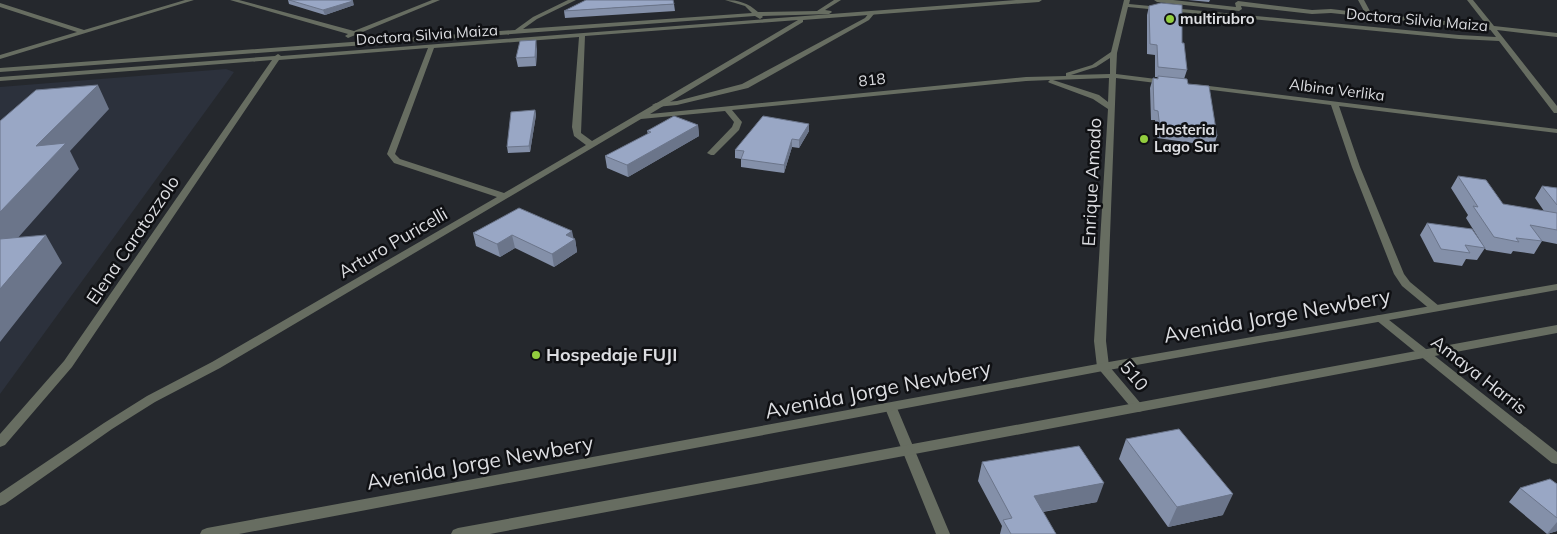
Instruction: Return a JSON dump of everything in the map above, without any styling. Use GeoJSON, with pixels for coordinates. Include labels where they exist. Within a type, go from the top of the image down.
{"type":"FeatureCollection","features":[{"type":"Feature","properties":{"kind":"street"},"geometry":{"type":"LineString","coordinates":[[0,57],[191,0]]}},
{"type":"Feature","properties":{"kind":"street"},"geometry":{"type":"LineString","coordinates":[[234,0],[352,33]]}},
{"type":"Feature","properties":{"kind":"street"},"geometry":{"type":"LineString","coordinates":[[332,45],[352,33],[437,0]]}},
{"type":"Feature","properties":{"kind":"street"},"geometry":{"type":"LineString","coordinates":[[516,32],[535,18],[573,0]]}},
{"type":"Feature","properties":{"kind":"street"},"geometry":{"type":"LineString","coordinates":[[728,0],[747,4],[764,22]]}},
{"type":"Feature","properties":{"kind":"street"},"geometry":{"type":"LineString","coordinates":[[820,11],[838,0]]}},
{"type":"Feature","properties":{"kind":"street","name":"Doctora Silvia Maiza"},"geometry":{"type":"LineString","coordinates":[[0,79],[431,48],[1039,0]]}},
{"type":"Feature","properties":{"kind":"street"},"geometry":{"type":"LineString","coordinates":[[1157,0],[1238,4],[1369,15],[1557,35]]}},
{"type":"Feature","properties":{"kind":"street"},"geometry":{"type":"LineString","coordinates":[[1361,0],[1369,15]]}},
{"type":"Feature","properties":{"kind":"street"},"geometry":{"type":"LineString","coordinates":[[1470,0],[1557,111]]}},
{"type":"Feature","properties":{"kind":"street","name":"Doctora Silvia Maiza"},"geometry":{"type":"LineString","coordinates":[[1126,2],[1459,38],[1499,39]]}},
{"type":"Feature","properties":{"kind":"street","name":"Enrique Amado"},"geometry":{"type":"LineString","coordinates":[[1103,367],[1100,341],[1114,53],[1126,2]]}},
{"type":"Feature","properties":{"kind":"street"},"geometry":{"type":"LineString","coordinates":[[0,5],[84,32]]}},
{"type":"Feature","properties":{"kind":"street","name":"Doctora Silvia Maiza"},"geometry":{"type":"LineString","coordinates":[[0,70],[758,14],[820,11],[855,15]]}},
{"type":"Feature","properties":{"kind":"street"},"geometry":{"type":"LineString","coordinates":[[656,105],[677,103],[745,86],[867,18],[870,14]]}},
{"type":"Feature","properties":{"kind":"street","name":"Arturo Puricelli"},"geometry":{"type":"LineString","coordinates":[[0,500],[100,431],[151,399],[216,365],[805,19]]}},
{"type":"Feature","properties":{"kind":"street"},"geometry":{"type":"LineString","coordinates":[[582,36],[576,127],[577,134],[591,145]]}},
{"type":"Feature","properties":{"kind":"street"},"geometry":{"type":"LineString","coordinates":[[431,48],[391,154],[397,161],[504,196]]}},
{"type":"Feature","properties":{"kind":"street","name":"Elena Caratozzolo"},"geometry":{"type":"LineString","coordinates":[[0,442],[68,364],[283,49]]}},
{"type":"Feature","properties":{"kind":"street"},"geometry":{"type":"LineString","coordinates":[[1050,79],[1094,66],[1114,53]]}},
{"type":"Feature","properties":{"kind":"street"},"geometry":{"type":"LineString","coordinates":[[1113,76],[1172,83]]}},
{"type":"Feature","properties":{"kind":"street","name":"818"},"geometry":{"type":"LineString","coordinates":[[634,118],[1039,79],[1113,76]]}},
{"type":"Feature","properties":{"kind":"street"},"geometry":{"type":"LineString","coordinates":[[1039,79],[1065,85],[1096,97],[1112,109]]}},
{"type":"Feature","properties":{"kind":"street","name":"Albina Verlika"},"geometry":{"type":"LineString","coordinates":[[1191,86],[1557,131]]}},
{"type":"Feature","properties":{"kind":"street"},"geometry":{"type":"LineString","coordinates":[[1334,103],[1356,167],[1400,274],[1406,284],[1435,308]]}},
{"type":"Feature","properties":{"kind":"street"},"geometry":{"type":"LineString","coordinates":[[711,153],[736,128],[738,122],[727,108]]}},
{"type":"Feature","properties":{"kind":"street","name":"Avenida Jorge Newbery"},"geometry":{"type":"LineString","coordinates":[[208,534],[1103,367],[1557,286]]}},
{"type":"Feature","properties":{"kind":"street","name":"Amaya Harris"},"geometry":{"type":"LineString","coordinates":[[1380,318],[1557,458]]}},
{"type":"Feature","properties":{"kind":"street"},"geometry":{"type":"LineString","coordinates":[[458,534],[908,449],[1426,355],[1557,329]]}},
{"type":"Feature","properties":{"kind":"street","name":"510"},"geometry":{"type":"LineString","coordinates":[[1103,367],[1138,408]]}},
{"type":"Feature","properties":{"kind":"street"},"geometry":{"type":"LineString","coordinates":[[891,408],[943,534]]}},
{"type":"Feature","properties":{"kind":"shaded area"},"geometry":{"type":"Polygon","coordinates":[[[226,69],[234,72],[0,394],[0,87],[226,69]]]}},
{"type":"Feature","properties":{"kind":"building"},"geometry":{"type":"Polygon","coordinates":[[[289,0],[351,0],[353,1],[323,10],[289,0]]]}},
{"type":"Feature","properties":{"kind":"building"},"geometry":{"type":"Polygon","coordinates":[[[586,0],[673,0],[674,4],[564,11],[586,0]]]}},
{"type":"Feature","properties":{"kind":"building"},"geometry":{"type":"Polygon","coordinates":[[[1161,3],[1182,5],[1182,43],[1184,43],[1187,70],[1158,67],[1157,45],[1150,44],[1149,6],[1161,3]]]}},
{"type":"Feature","properties":{"kind":"building"},"geometry":{"type":"Polygon","coordinates":[[[536,40],[535,57],[516,58],[520,41],[536,40]]]}},
{"type":"Feature","properties":{"kind":"building"},"geometry":{"type":"Polygon","coordinates":[[[1158,76],[1187,79],[1188,84],[1209,86],[1217,136],[1160,129],[1158,111],[1154,110],[1153,78],[1158,79],[1158,76]]]}},
{"type":"Feature","properties":{"kind":"building"},"geometry":{"type":"Polygon","coordinates":[[[98,85],[36,146],[66,143],[0,212],[0,121],[36,90],[98,85]]]}},
{"type":"Feature","properties":{"kind":"building"},"geometry":{"type":"Polygon","coordinates":[[[535,110],[529,146],[507,147],[511,112],[535,110]]]}},
{"type":"Feature","properties":{"kind":"building"},"geometry":{"type":"Polygon","coordinates":[[[674,116],[698,125],[627,165],[605,156],[651,132],[647,131],[674,116]]]}},
{"type":"Feature","properties":{"kind":"building"},"geometry":{"type":"Polygon","coordinates":[[[763,116],[809,124],[799,140],[792,139],[784,165],[741,159],[744,151],[735,150],[763,116]]]}},
{"type":"Feature","properties":{"kind":"building"},"geometry":{"type":"Polygon","coordinates":[[[1458,176],[1486,180],[1503,204],[1557,213],[1557,230],[1530,225],[1542,241],[1516,238],[1519,242],[1494,237],[1473,206],[1478,207],[1458,176]]]}},
{"type":"Feature","properties":{"kind":"building"},"geometry":{"type":"Polygon","coordinates":[[[1542,186],[1557,188],[1557,205],[1542,186]]]}},
{"type":"Feature","properties":{"kind":"building"},"geometry":{"type":"Polygon","coordinates":[[[519,208],[572,231],[566,235],[575,239],[552,254],[512,235],[497,244],[473,233],[519,208]]]}},
{"type":"Feature","properties":{"kind":"building"},"geometry":{"type":"Polygon","coordinates":[[[1427,223],[1472,229],[1485,248],[1465,245],[1470,253],[1441,249],[1427,223]]]}},
{"type":"Feature","properties":{"kind":"building"},"geometry":{"type":"Polygon","coordinates":[[[46,235],[0,289],[0,239],[46,235]]]}},
{"type":"Feature","properties":{"kind":"building"},"geometry":{"type":"Polygon","coordinates":[[[1179,429],[1233,494],[1177,507],[1126,439],[1179,429]]]}},
{"type":"Feature","properties":{"kind":"building"},"geometry":{"type":"Polygon","coordinates":[[[1079,446],[1104,483],[1034,496],[1056,534],[1011,534],[1003,520],[1012,518],[982,462],[1079,446]]]}},
{"type":"Feature","properties":{"kind":"building"},"geometry":{"type":"Polygon","coordinates":[[[1550,479],[1557,484],[1557,518],[1520,488],[1550,479]]]}},
{"type":"Feature","properties":{"kind":"place","name":"multirubro"},"geometry":{"type":"Point","coordinates":[1170,19]}},
{"type":"Feature","properties":{"kind":"place","name":"Hosteria Lago Sur"},"geometry":{"type":"Point","coordinates":[1144,139]}},
{"type":"Feature","properties":{"kind":"place","name":"Hospedaje FUJI"},"geometry":{"type":"Point","coordinates":[536,355]}}]}
